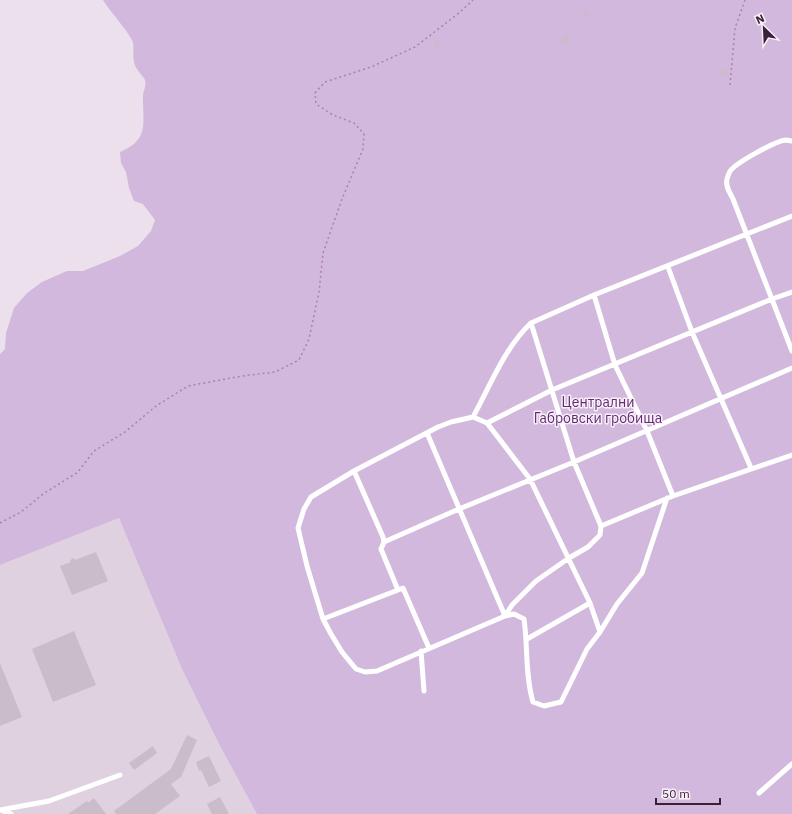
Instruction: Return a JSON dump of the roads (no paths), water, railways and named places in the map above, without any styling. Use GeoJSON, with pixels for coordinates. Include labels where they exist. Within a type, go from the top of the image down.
{"type":"FeatureCollection","features":[{"type":"Feature","properties":{"kind":"lane"},"geometry":{"type":"LineString","coordinates":[[792,141],[786,140],[761,150],[730,171],[727,178],[727,185],[792,351]]}},
{"type":"Feature","properties":{"kind":"lane"},"geometry":{"type":"LineString","coordinates":[[473,417],[511,347],[522,331],[530,323],[594,295],[668,267],[792,216]]}},
{"type":"Feature","properties":{"kind":"lane"},"geometry":{"type":"LineString","coordinates":[[668,267],[692,332],[751,468]]}},
{"type":"Feature","properties":{"kind":"lane"},"geometry":{"type":"LineString","coordinates":[[487,423],[552,390],[792,292]]}},
{"type":"Feature","properties":{"kind":"lane"},"geometry":{"type":"LineString","coordinates":[[594,295],[614,365],[647,431],[673,496]]}},
{"type":"Feature","properties":{"kind":"lane"},"geometry":{"type":"LineString","coordinates":[[505,616],[512,605],[536,581],[588,547],[600,535],[601,526],[574,462],[530,323]]}},
{"type":"Feature","properties":{"kind":"lane"},"geometry":{"type":"LineString","coordinates":[[398,590],[381,548],[384,542],[792,368]]}},
{"type":"Feature","properties":{"kind":"lane"},"geometry":{"type":"LineString","coordinates":[[600,632],[590,604],[569,558],[530,479],[487,423],[473,417],[451,422],[354,471],[311,497],[304,509],[298,528],[307,566],[323,619],[342,652],[356,669],[365,672],[377,671],[505,616],[514,614],[524,619],[527,639],[528,685],[533,702],[544,706],[560,702],[587,649],[600,632],[617,604],[642,573],[668,498]]}},
{"type":"Feature","properties":{"kind":"lane"},"geometry":{"type":"LineString","coordinates":[[427,433],[505,616]]}},
{"type":"Feature","properties":{"kind":"lane"},"geometry":{"type":"LineString","coordinates":[[601,526],[673,496],[792,455]]}},
{"type":"Feature","properties":{"kind":"lane"},"geometry":{"type":"LineString","coordinates":[[354,471],[384,542]]}},
{"type":"Feature","properties":{"kind":"lane"},"geometry":{"type":"LineString","coordinates":[[323,619],[402,588],[429,648]]}},
{"type":"Feature","properties":{"kind":"lane"},"geometry":{"type":"LineString","coordinates":[[527,639],[590,604]]}},
{"type":"Feature","properties":{"kind":"lane"},"geometry":{"type":"LineString","coordinates":[[421,651],[424,691]]}},
{"type":"Feature","properties":{"kind":"lane"},"geometry":{"type":"LineString","coordinates":[[758,793],[792,764]]}},
{"type":"Feature","properties":{"kind":"lane"},"geometry":{"type":"LineString","coordinates":[[0,810],[49,801],[120,776]]}},
{"type":"Feature","properties":{"kind":"lane"},"geometry":{"type":"LineString","coordinates":[[0,810],[11,814]]}},
{"type":"Feature","properties":{"kind":"park label","name":"Централни Габровски гробища"},"geometry":{"type":"Point","coordinates":[598,410]}}]}
